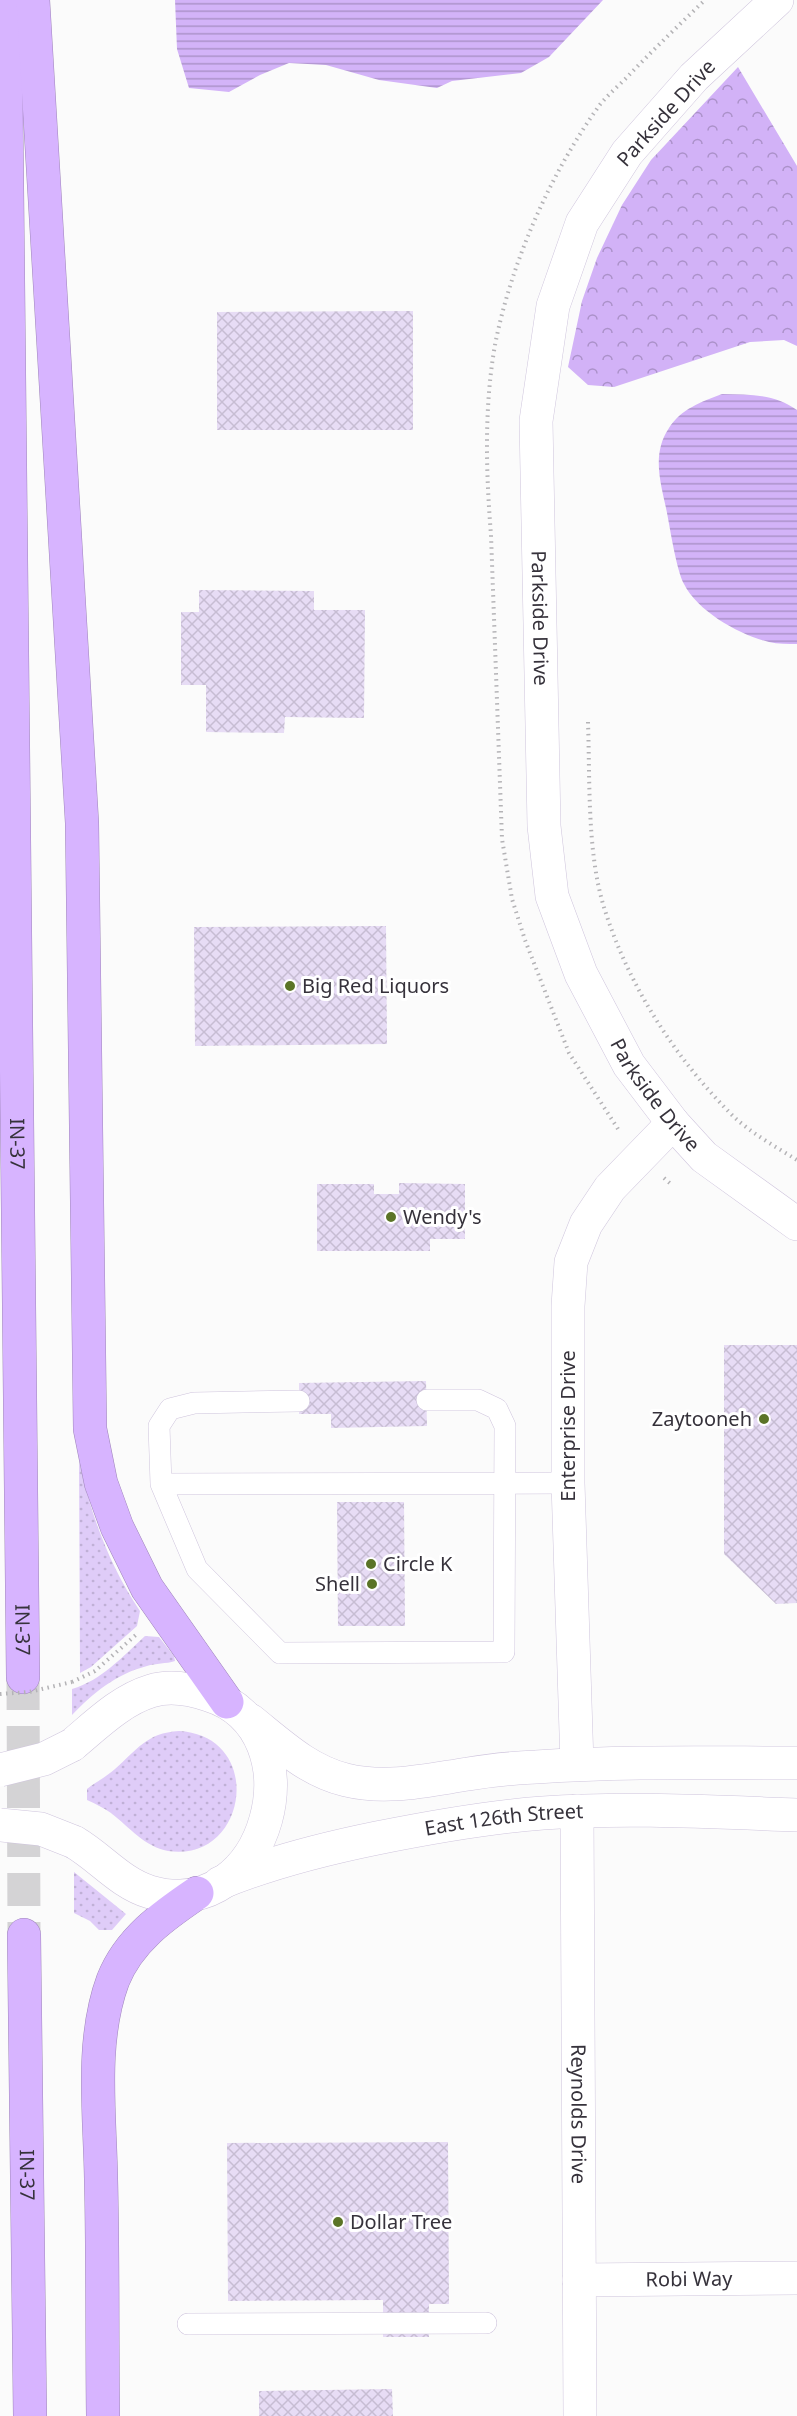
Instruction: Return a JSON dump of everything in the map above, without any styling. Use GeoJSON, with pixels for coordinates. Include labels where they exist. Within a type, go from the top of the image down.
{"type":"FeatureCollection","features":[{"type":"Feature","properties":{"kind":"highway","name":"IN-37"},"geometry":{"type":"LineString","coordinates":[[5,0],[11,1685]]}},
{"type":"Feature","properties":{"kind":"highway"},"geometry":{"type":"LineString","coordinates":[[33,0],[82,823],[90,1429],[101,1483],[117,1527],[147,1588],[238,1711]]}},
{"type":"Feature","properties":{"kind":"highway"},"geometry":{"type":"LineString","coordinates":[[103,2416],[99,2073],[104,2010],[113,1980],[133,1947],[161,1918],[209,1888]]}},
{"type":"Feature","properties":{"kind":"highway","name":"IN-37"},"geometry":{"type":"LineString","coordinates":[[24,1935],[30,2416]]}},
{"type":"Feature","properties":{"kind":"street","name":"Parkside Drive"},"geometry":{"type":"LineString","coordinates":[[777,0],[694,77],[627,153],[582,223],[553,306],[536,421],[544,826],[552,896],[580,974],[629,1065],[673,1123],[704,1157],[797,1224]]}},
{"type":"Feature","properties":{"kind":"street","name":"Enterprise Drive"},"geometry":{"type":"LineString","coordinates":[[577,1764],[568,1483],[568,1306],[571,1262],[586,1224],[610,1188],[673,1123]]}},
{"type":"Feature","properties":{"kind":"street"},"geometry":{"type":"LineString","coordinates":[[0,1770],[44,1758],[72,1745],[112,1712],[135,1698],[151,1691],[178,1688],[203,1692],[238,1711],[306,1764],[332,1776],[353,1782],[411,1784],[500,1770],[577,1764],[797,1763]]}},
{"type":"Feature","properties":{"kind":"street"},"geometry":{"type":"LineString","coordinates":[[209,1888],[234,1874],[247,1860],[258,1843],[269,1814],[268,1766],[261,1740],[238,1711]]}},
{"type":"Feature","properties":{"kind":"street","name":"East 126th Street"},"geometry":{"type":"LineString","coordinates":[[0,1826],[41,1829],[74,1842],[140,1888],[176,1896],[209,1888],[279,1861],[367,1840],[464,1822],[577,1811],[797,1815]]}},
{"type":"Feature","properties":{"kind":"street","name":"Reynolds Drive"},"geometry":{"type":"LineString","coordinates":[[577,1811],[580,2416]]}},
{"type":"Feature","properties":{"kind":"street","name":"Robi Way"},"geometry":{"type":"LineString","coordinates":[[579,2280],[797,2278]]}},
{"type":"Feature","properties":{"kind":"lane"},"geometry":{"type":"LineString","coordinates":[[299,1401],[194,1403],[170,1409],[159,1426],[161,1485],[197,1569],[280,1653],[504,1652],[505,1426],[498,1409],[478,1400],[427,1400]]}},
{"type":"Feature","properties":{"kind":"lane"},"geometry":{"type":"LineString","coordinates":[[161,1485],[568,1483]]}},
{"type":"Feature","properties":{"kind":"lane"},"geometry":{"type":"LineString","coordinates":[[188,2324],[486,2323]]}},
{"type":"Feature","properties":{"kind":"path"},"geometry":{"type":"LineString","coordinates":[[588,722],[592,838],[603,903],[624,959],[659,1025],[688,1065],[735,1118],[797,1160]]}},
{"type":"Feature","properties":{"kind":"path"},"geometry":{"type":"LineString","coordinates":[[11,1685],[29,1692],[72,1682],[95,1671],[148,1623],[165,1613]]}},
{"type":"Feature","properties":{"kind":"shaded area"},"geometry":{"type":"Polygon","coordinates":[[[175,0],[603,0],[549,57],[521,73],[452,81],[437,88],[379,80],[326,65],[289,63],[260,75],[229,92],[189,88],[177,49],[175,0]]]}},
{"type":"Feature","properties":{"kind":"shaded area"},"geometry":{"type":"Polygon","coordinates":[[[722,394],[770,398],[788,404],[797,410],[797,644],[758,639],[721,621],[709,613],[690,594],[678,568],[660,477],[661,447],[669,428],[679,416],[699,403],[722,394]]]}},
{"type":"Feature","properties":{"kind":"shaded area"},"geometry":{"type":"Polygon","coordinates":[[[79,1461],[102,1539],[119,1576],[140,1611],[137,1626],[91,1667],[80,1673],[79,1461]]]}},
{"type":"Feature","properties":{"kind":"shaded area"},"geometry":{"type":"Polygon","coordinates":[[[145,1636],[159,1637],[174,1656],[175,1661],[150,1665],[115,1679],[88,1699],[72,1715],[72,1689],[102,1674],[145,1636]]]}},
{"type":"Feature","properties":{"kind":"shaded area"},"geometry":{"type":"Polygon","coordinates":[[[179,1731],[207,1738],[225,1754],[235,1774],[236,1797],[230,1820],[216,1838],[195,1849],[168,1851],[145,1841],[111,1813],[87,1800],[87,1789],[112,1772],[150,1739],[168,1732],[179,1731]]]}},
{"type":"Feature","properties":{"kind":"shaded area"},"geometry":{"type":"Polygon","coordinates":[[[74,1872],[126,1914],[112,1930],[99,1930],[90,1921],[74,1913],[74,1872]]]}},
{"type":"Feature","properties":{"kind":"green space"},"geometry":{"type":"Polygon","coordinates":[[[738,67],[797,166],[797,346],[784,340],[750,342],[614,387],[588,385],[568,367],[582,301],[597,258],[622,205],[651,160],[738,67]]]}},
{"type":"Feature","properties":{"kind":"building"},"geometry":{"type":"Polygon","coordinates":[[[413,311],[413,430],[217,430],[217,312],[413,311]]]}},
{"type":"Feature","properties":{"kind":"building"},"geometry":{"type":"Polygon","coordinates":[[[199,590],[314,591],[314,610],[365,610],[364,718],[285,717],[284,733],[206,732],[206,685],[181,685],[181,612],[199,612],[199,590]]]}},
{"type":"Feature","properties":{"kind":"building","name":"Big Red Liquors"},"geometry":{"type":"Polygon","coordinates":[[[386,926],[387,1044],[195,1046],[194,927],[386,926]]]}},
{"type":"Feature","properties":{"kind":"building","name":"Wendy's"},"geometry":{"type":"Polygon","coordinates":[[[399,1183],[465,1184],[465,1239],[430,1239],[430,1251],[317,1251],[317,1184],[374,1184],[374,1194],[399,1194],[399,1183]]]}},
{"type":"Feature","properties":{"kind":"building"},"geometry":{"type":"Polygon","coordinates":[[[724,1345],[797,1345],[797,1603],[776,1604],[724,1554],[724,1345]]]}},
{"type":"Feature","properties":{"kind":"building"},"geometry":{"type":"Polygon","coordinates":[[[426,1381],[427,1426],[331,1428],[331,1414],[299,1414],[299,1383],[426,1381]]]}},
{"type":"Feature","properties":{"kind":"building","name":"Circle K"},"geometry":{"type":"Polygon","coordinates":[[[337,1502],[404,1502],[405,1626],[338,1626],[337,1502]]]}},
{"type":"Feature","properties":{"kind":"building","name":"Dollar Tree"},"geometry":{"type":"Polygon","coordinates":[[[448,2142],[449,2304],[429,2304],[429,2337],[383,2337],[383,2300],[228,2301],[227,2143],[448,2142]]]}},
{"type":"Feature","properties":{"kind":"building"},"geometry":{"type":"Polygon","coordinates":[[[392,2389],[393,2416],[259,2416],[259,2391],[392,2389]]]}},
{"type":"Feature","properties":{"kind":"tunnel"},"geometry":{"type":"LineString","coordinates":[[23,1677],[24,1935]]}},
{"type":"Feature","properties":{"kind":"place","name":"Big Red Liquors"},"geometry":{"type":"Point","coordinates":[290,986]}},
{"type":"Feature","properties":{"kind":"place","name":"Wendy's"},"geometry":{"type":"Point","coordinates":[391,1217]}},
{"type":"Feature","properties":{"kind":"place","name":"Zaytooneh"},"geometry":{"type":"Point","coordinates":[764,1419]}},
{"type":"Feature","properties":{"kind":"place","name":"Circle K"},"geometry":{"type":"Point","coordinates":[371,1564]}},
{"type":"Feature","properties":{"kind":"place","name":"Shell"},"geometry":{"type":"Point","coordinates":[372,1584]}},
{"type":"Feature","properties":{"kind":"place","name":"Dollar Tree"},"geometry":{"type":"Point","coordinates":[338,2222]}}]}
